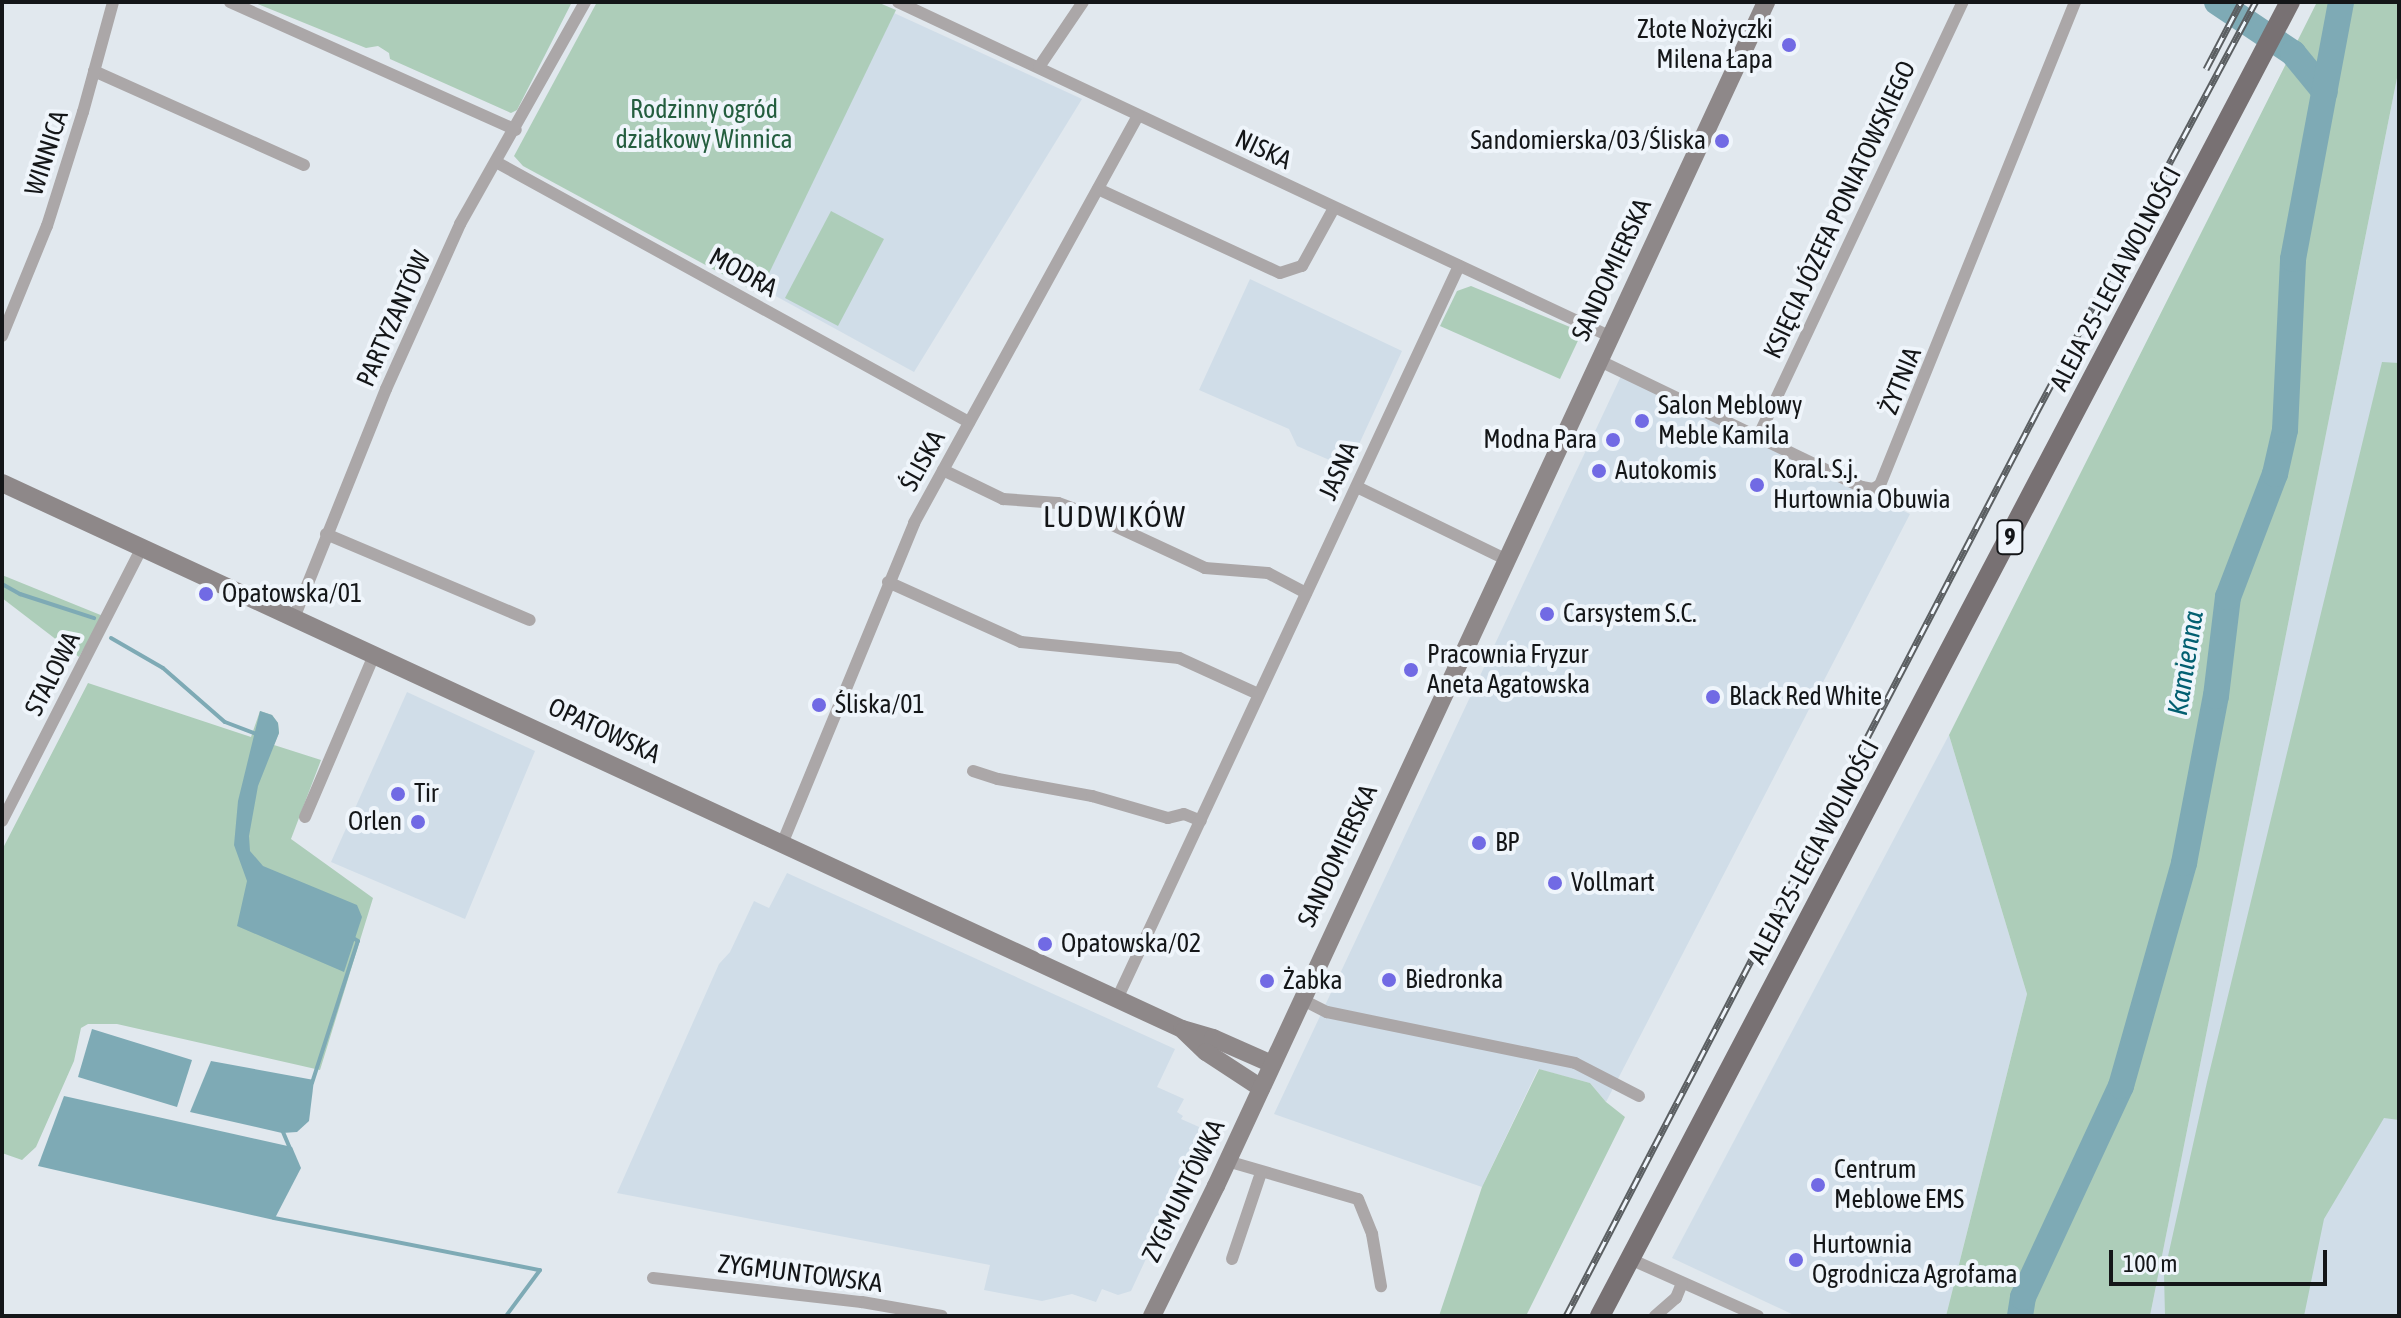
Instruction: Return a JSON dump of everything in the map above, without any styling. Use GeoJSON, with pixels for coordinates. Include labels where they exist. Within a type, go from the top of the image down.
{"type":"FeatureCollection","features":[{"type":"Feature","properties":{"kind":"main road","name":"ALEJA 25-LECIA WOLNOŚCI"},"geometry":{"type":"LineString","coordinates":[[1600,1316],[2290,2]]}},
{"type":"Feature","properties":{"kind":"street","name":"WINNICA"},"geometry":{"type":"LineString","coordinates":[[2,336],[47,226],[113,2]]}},
{"type":"Feature","properties":{"kind":"street"},"geometry":{"type":"LineString","coordinates":[[230,2],[516,130]]}},
{"type":"Feature","properties":{"kind":"street","name":"PARTYZANTÓW"},"geometry":{"type":"LineString","coordinates":[[294,618],[326,534],[454,237],[585,2]]}},
{"type":"Feature","properties":{"kind":"street","name":"NISKA"},"geometry":{"type":"LineString","coordinates":[[898,2],[1609,336]]}},
{"type":"Feature","properties":{"kind":"street"},"geometry":{"type":"LineString","coordinates":[[1039,67],[1083,2]]}},
{"type":"Feature","properties":{"kind":"street","name":"SANDOMIERSKA"},"geometry":{"type":"LineString","coordinates":[[1261,1088],[1766,2]]}},
{"type":"Feature","properties":{"kind":"street","name":"KSIĘCIA JÓZEFA PONIATOWSKIEGO"},"geometry":{"type":"LineString","coordinates":[[1758,437],[1963,2]]}},
{"type":"Feature","properties":{"kind":"street","name":"ŻYTNIA"},"geometry":{"type":"LineString","coordinates":[[1598,360],[1862,487],[1873,489],[1884,482],[2075,2]]}},
{"type":"Feature","properties":{"kind":"street"},"geometry":{"type":"LineString","coordinates":[[94,71],[304,165]]}},
{"type":"Feature","properties":{"kind":"street","name":"ŚLISKA"},"geometry":{"type":"LineString","coordinates":[[782,844],[888,582],[943,470],[1138,116]]}},
{"type":"Feature","properties":{"kind":"street","name":"MODRA"},"geometry":{"type":"LineString","coordinates":[[496,162],[969,422]]}},
{"type":"Feature","properties":{"kind":"street"},"geometry":{"type":"LineString","coordinates":[[1098,189],[1280,273],[1302,266],[1334,208]]}},
{"type":"Feature","properties":{"kind":"street","name":"JASNA"},"geometry":{"type":"LineString","coordinates":[[1117,999],[1459,266]]}},
{"type":"Feature","properties":{"kind":"street"},"geometry":{"type":"LineString","coordinates":[[943,470],[1003,499],[1058,503],[1091,515],[1205,568],[1268,573],[1306,593]]}},
{"type":"Feature","properties":{"kind":"street","name":"OPATOWSKA"},"geometry":{"type":"LineString","coordinates":[[2,483],[1182,1029],[1213,1038],[1272,1064]]}},
{"type":"Feature","properties":{"kind":"street"},"geometry":{"type":"LineString","coordinates":[[1357,487],[1505,559]]}},
{"type":"Feature","properties":{"kind":"street"},"geometry":{"type":"LineString","coordinates":[[326,534],[530,620]]}},
{"type":"Feature","properties":{"kind":"street","name":"STALOWA"},"geometry":{"type":"LineString","coordinates":[[2,821],[142,547]]}},
{"type":"Feature","properties":{"kind":"street"},"geometry":{"type":"LineString","coordinates":[[888,582],[1021,642],[1179,658],[1258,694]]}},
{"type":"Feature","properties":{"kind":"street"},"geometry":{"type":"LineString","coordinates":[[305,817],[374,655]]}},
{"type":"Feature","properties":{"kind":"street"},"geometry":{"type":"LineString","coordinates":[[973,771],[998,779],[1092,796],[1168,818],[1184,814],[1201,821]]}},
{"type":"Feature","properties":{"kind":"street"},"geometry":{"type":"LineString","coordinates":[[1301,999],[1327,1012],[1575,1063],[1639,1096]]}},
{"type":"Feature","properties":{"kind":"street","name":"OPATOWSKA"},"geometry":{"type":"LineString","coordinates":[[1182,1029],[1206,1052],[1261,1088]]}},
{"type":"Feature","properties":{"kind":"street","name":"ZYGMUNTÓWKA"},"geometry":{"type":"LineString","coordinates":[[1152,1316],[1261,1088]]}},
{"type":"Feature","properties":{"kind":"street"},"geometry":{"type":"LineString","coordinates":[[1227,1161],[1358,1199],[1372,1234],[1381,1286]]}},
{"type":"Feature","properties":{"kind":"street"},"geometry":{"type":"LineString","coordinates":[[1232,1259],[1261,1173]]}},
{"type":"Feature","properties":{"kind":"street"},"geometry":{"type":"LineString","coordinates":[[1630,1259],[1758,1316]]}},
{"type":"Feature","properties":{"kind":"street","name":"ZYGMUNTOWSKA"},"geometry":{"type":"LineString","coordinates":[[653,1278],[862,1302],[942,1316]]}},
{"type":"Feature","properties":{"kind":"street"},"geometry":{"type":"LineString","coordinates":[[1655,1316],[1676,1298],[1682,1283]]}},
{"type":"Feature","properties":{"kind":"shaded area"},"geometry":{"type":"Polygon","coordinates":[[[894,13],[1082,99],[914,372],[761,288],[894,13]]]}},
{"type":"Feature","properties":{"kind":"shaded area"},"geometry":{"type":"Polygon","coordinates":[[[2399,68],[2399,1316],[2150,1316],[2399,68]]]}},
{"type":"Feature","properties":{"kind":"shaded area"},"geometry":{"type":"Polygon","coordinates":[[[1250,279],[1402,351],[1348,468],[1297,446],[1289,429],[1199,390],[1250,279]]]}},
{"type":"Feature","properties":{"kind":"shaded area"},"geometry":{"type":"Polygon","coordinates":[[[1621,376],[1910,514],[1606,1102],[1590,1083],[1538,1069],[1482,1187],[1274,1114],[1621,376]]]}},
{"type":"Feature","properties":{"kind":"shaded area","name":"Orlen"},"geometry":{"type":"Polygon","coordinates":[[[407,692],[535,751],[465,919],[331,862],[407,692]]]}},
{"type":"Feature","properties":{"kind":"shaded area"},"geometry":{"type":"Polygon","coordinates":[[[1949,735],[2027,994],[1946,1316],[1796,1316],[1672,1258],[1949,735]]]}},
{"type":"Feature","properties":{"kind":"shaded area"},"geometry":{"type":"Polygon","coordinates":[[[787,873],[1175,1049],[1157,1087],[1184,1099],[1177,1112],[1183,1116],[1181,1119],[1206,1130],[1131,1291],[1118,1295],[1102,1289],[1096,1302],[1072,1294],[1042,1301],[984,1290],[990,1265],[617,1193],[719,964],[730,952],[754,901],[769,908],[787,873]]]}},
{"type":"Feature","properties":{"kind":"green space"},"geometry":{"type":"Polygon","coordinates":[[[253,2],[572,2],[517,110],[511,113],[390,59],[389,53],[378,46],[366,48],[253,2]]]}},
{"type":"Feature","properties":{"kind":"green space","name":"Rodzinny ogród działkowy Winnica"},"geometry":{"type":"Polygon","coordinates":[[[597,2],[877,2],[896,10],[759,294],[523,166],[514,156],[597,2]]]}},
{"type":"Feature","properties":{"kind":"green space"},"geometry":{"type":"Polygon","coordinates":[[[2317,2],[2399,2],[2399,68],[2150,1316],[1946,1316],[2027,994],[1949,735],[2317,2]]]}},
{"type":"Feature","properties":{"kind":"green space"},"geometry":{"type":"Polygon","coordinates":[[[831,211],[884,239],[838,326],[785,298],[831,211]]]}},
{"type":"Feature","properties":{"kind":"green space"},"geometry":{"type":"Polygon","coordinates":[[[1471,286],[1582,332],[1560,379],[1440,326],[1457,291],[1471,286]]]}},
{"type":"Feature","properties":{"kind":"green space"},"geometry":{"type":"Polygon","coordinates":[[[2382,362],[2399,363],[2399,1120],[2384,1118],[2324,1219],[2304,1316],[2165,1316],[2164,1274],[2207,1082],[2382,362]]]}},
{"type":"Feature","properties":{"kind":"green space"},"geometry":{"type":"Polygon","coordinates":[[[2,575],[103,616],[79,657],[2,598],[2,575]]]}},
{"type":"Feature","properties":{"kind":"green space"},"geometry":{"type":"Polygon","coordinates":[[[88,683],[251,737],[260,711],[272,715],[278,723],[279,733],[274,745],[321,760],[291,839],[373,898],[320,1070],[117,1024],[88,1024],[81,1028],[74,1061],[36,1147],[22,1160],[2,1153],[2,850],[88,683]]]}},
{"type":"Feature","properties":{"kind":"green space"},"geometry":{"type":"Polygon","coordinates":[[[1539,1069],[1590,1083],[1606,1102],[1625,1117],[1526,1316],[1439,1316],[1482,1187],[1539,1069]]]}},
{"type":"Feature","properties":{"kind":"water"},"geometry":{"type":"Polygon","coordinates":[[[260,711],[272,715],[278,723],[279,733],[258,786],[249,836],[250,851],[263,866],[357,905],[362,917],[344,972],[237,926],[247,881],[234,845],[238,801],[260,711]]]}},
{"type":"Feature","properties":{"kind":"water"},"geometry":{"type":"Polygon","coordinates":[[[92,1029],[192,1060],[177,1107],[78,1077],[92,1029]]]}},
{"type":"Feature","properties":{"kind":"water"},"geometry":{"type":"Polygon","coordinates":[[[211,1061],[314,1080],[309,1121],[297,1132],[282,1133],[190,1112],[211,1061]]]}},
{"type":"Feature","properties":{"kind":"water"},"geometry":{"type":"Polygon","coordinates":[[[64,1096],[292,1147],[301,1168],[274,1220],[38,1166],[64,1096]]]}},
{"type":"Feature","properties":{"kind":"waterway"},"geometry":{"type":"LineString","coordinates":[[2217,2],[2293,53],[2325,92]]}},
{"type":"Feature","properties":{"kind":"waterway","name":"Kamienna"},"geometry":{"type":"LineString","coordinates":[[2020,1316],[2023,1297],[2121,1086],[2184,863],[2216,696],[2228,597],[2275,474],[2285,430],[2293,259],[2341,2]]}},
{"type":"Feature","properties":{"kind":"waterway"},"geometry":{"type":"LineString","coordinates":[[2,584],[20,594],[94,618]]}},
{"type":"Feature","properties":{"kind":"waterway"},"geometry":{"type":"LineString","coordinates":[[111,638],[163,668],[225,722],[257,734]]}},
{"type":"Feature","properties":{"kind":"waterway"},"geometry":{"type":"LineString","coordinates":[[312,1083],[358,941],[353,938]]}},
{"type":"Feature","properties":{"kind":"waterway"},"geometry":{"type":"LineString","coordinates":[[283,1132],[291,1151]]}},
{"type":"Feature","properties":{"kind":"waterway"},"geometry":{"type":"LineString","coordinates":[[274,1218],[540,1270],[506,1316]]}},
{"type":"Feature","properties":{"kind":"railway"},"geometry":{"type":"LineString","coordinates":[[2206,69],[2241,2]]}},
{"type":"Feature","properties":{"kind":"railway"},"geometry":{"type":"LineString","coordinates":[[1566,1316],[2036,413],[2255,2]]}},
{"type":"Feature","properties":{"kind":"place","name":"Złote Nożyczki Milena Łapa"},"geometry":{"type":"Point","coordinates":[1789,45]}},
{"type":"Feature","properties":{"kind":"place","name":"Sandomierska/03/Śliska"},"geometry":{"type":"Point","coordinates":[1722,141]}},
{"type":"Feature","properties":{"kind":"place","name":"Salon Meblowy Meble Kamila"},"geometry":{"type":"Point","coordinates":[1642,421]}},
{"type":"Feature","properties":{"kind":"place","name":"Modna Para"},"geometry":{"type":"Point","coordinates":[1613,440]}},
{"type":"Feature","properties":{"kind":"place","name":"Autokomis"},"geometry":{"type":"Point","coordinates":[1599,471]}},
{"type":"Feature","properties":{"kind":"place","name":"Koral. S.j. Hurtownia Obuwia"},"geometry":{"type":"Point","coordinates":[1757,485]}},
{"type":"Feature","properties":{"kind":"place","name":"Opatowska/01"},"geometry":{"type":"Point","coordinates":[206,594]}},
{"type":"Feature","properties":{"kind":"place","name":"Carsystem S.C."},"geometry":{"type":"Point","coordinates":[1547,614]}},
{"type":"Feature","properties":{"kind":"place","name":"Pracownia Fryzur Aneta Agatowska"},"geometry":{"type":"Point","coordinates":[1411,670]}},
{"type":"Feature","properties":{"kind":"place","name":"Black Red White"},"geometry":{"type":"Point","coordinates":[1713,697]}},
{"type":"Feature","properties":{"kind":"place","name":"Śliska/01"},"geometry":{"type":"Point","coordinates":[819,705]}},
{"type":"Feature","properties":{"kind":"place","name":"Tir"},"geometry":{"type":"Point","coordinates":[398,794]}},
{"type":"Feature","properties":{"kind":"place","name":"Orlen"},"geometry":{"type":"Point","coordinates":[418,822]}},
{"type":"Feature","properties":{"kind":"place","name":"BP"},"geometry":{"type":"Point","coordinates":[1479,843]}},
{"type":"Feature","properties":{"kind":"place","name":"Vollmart"},"geometry":{"type":"Point","coordinates":[1555,883]}},
{"type":"Feature","properties":{"kind":"place","name":"Opatowska/02"},"geometry":{"type":"Point","coordinates":[1045,944]}},
{"type":"Feature","properties":{"kind":"place","name":"Biedronka"},"geometry":{"type":"Point","coordinates":[1389,980]}},
{"type":"Feature","properties":{"kind":"place","name":"Żabka"},"geometry":{"type":"Point","coordinates":[1267,981]}},
{"type":"Feature","properties":{"kind":"place","name":"Centrum Meblowe EMS"},"geometry":{"type":"Point","coordinates":[1818,1185]}},
{"type":"Feature","properties":{"kind":"place","name":"Hurtownia Ogrodnicza Agrofama"},"geometry":{"type":"Point","coordinates":[1796,1260]}},
{"type":"Feature","properties":{"kind":"district","name":"LUDWIKÓW"},"geometry":{"type":"Point","coordinates":[1115,516]}}]}
